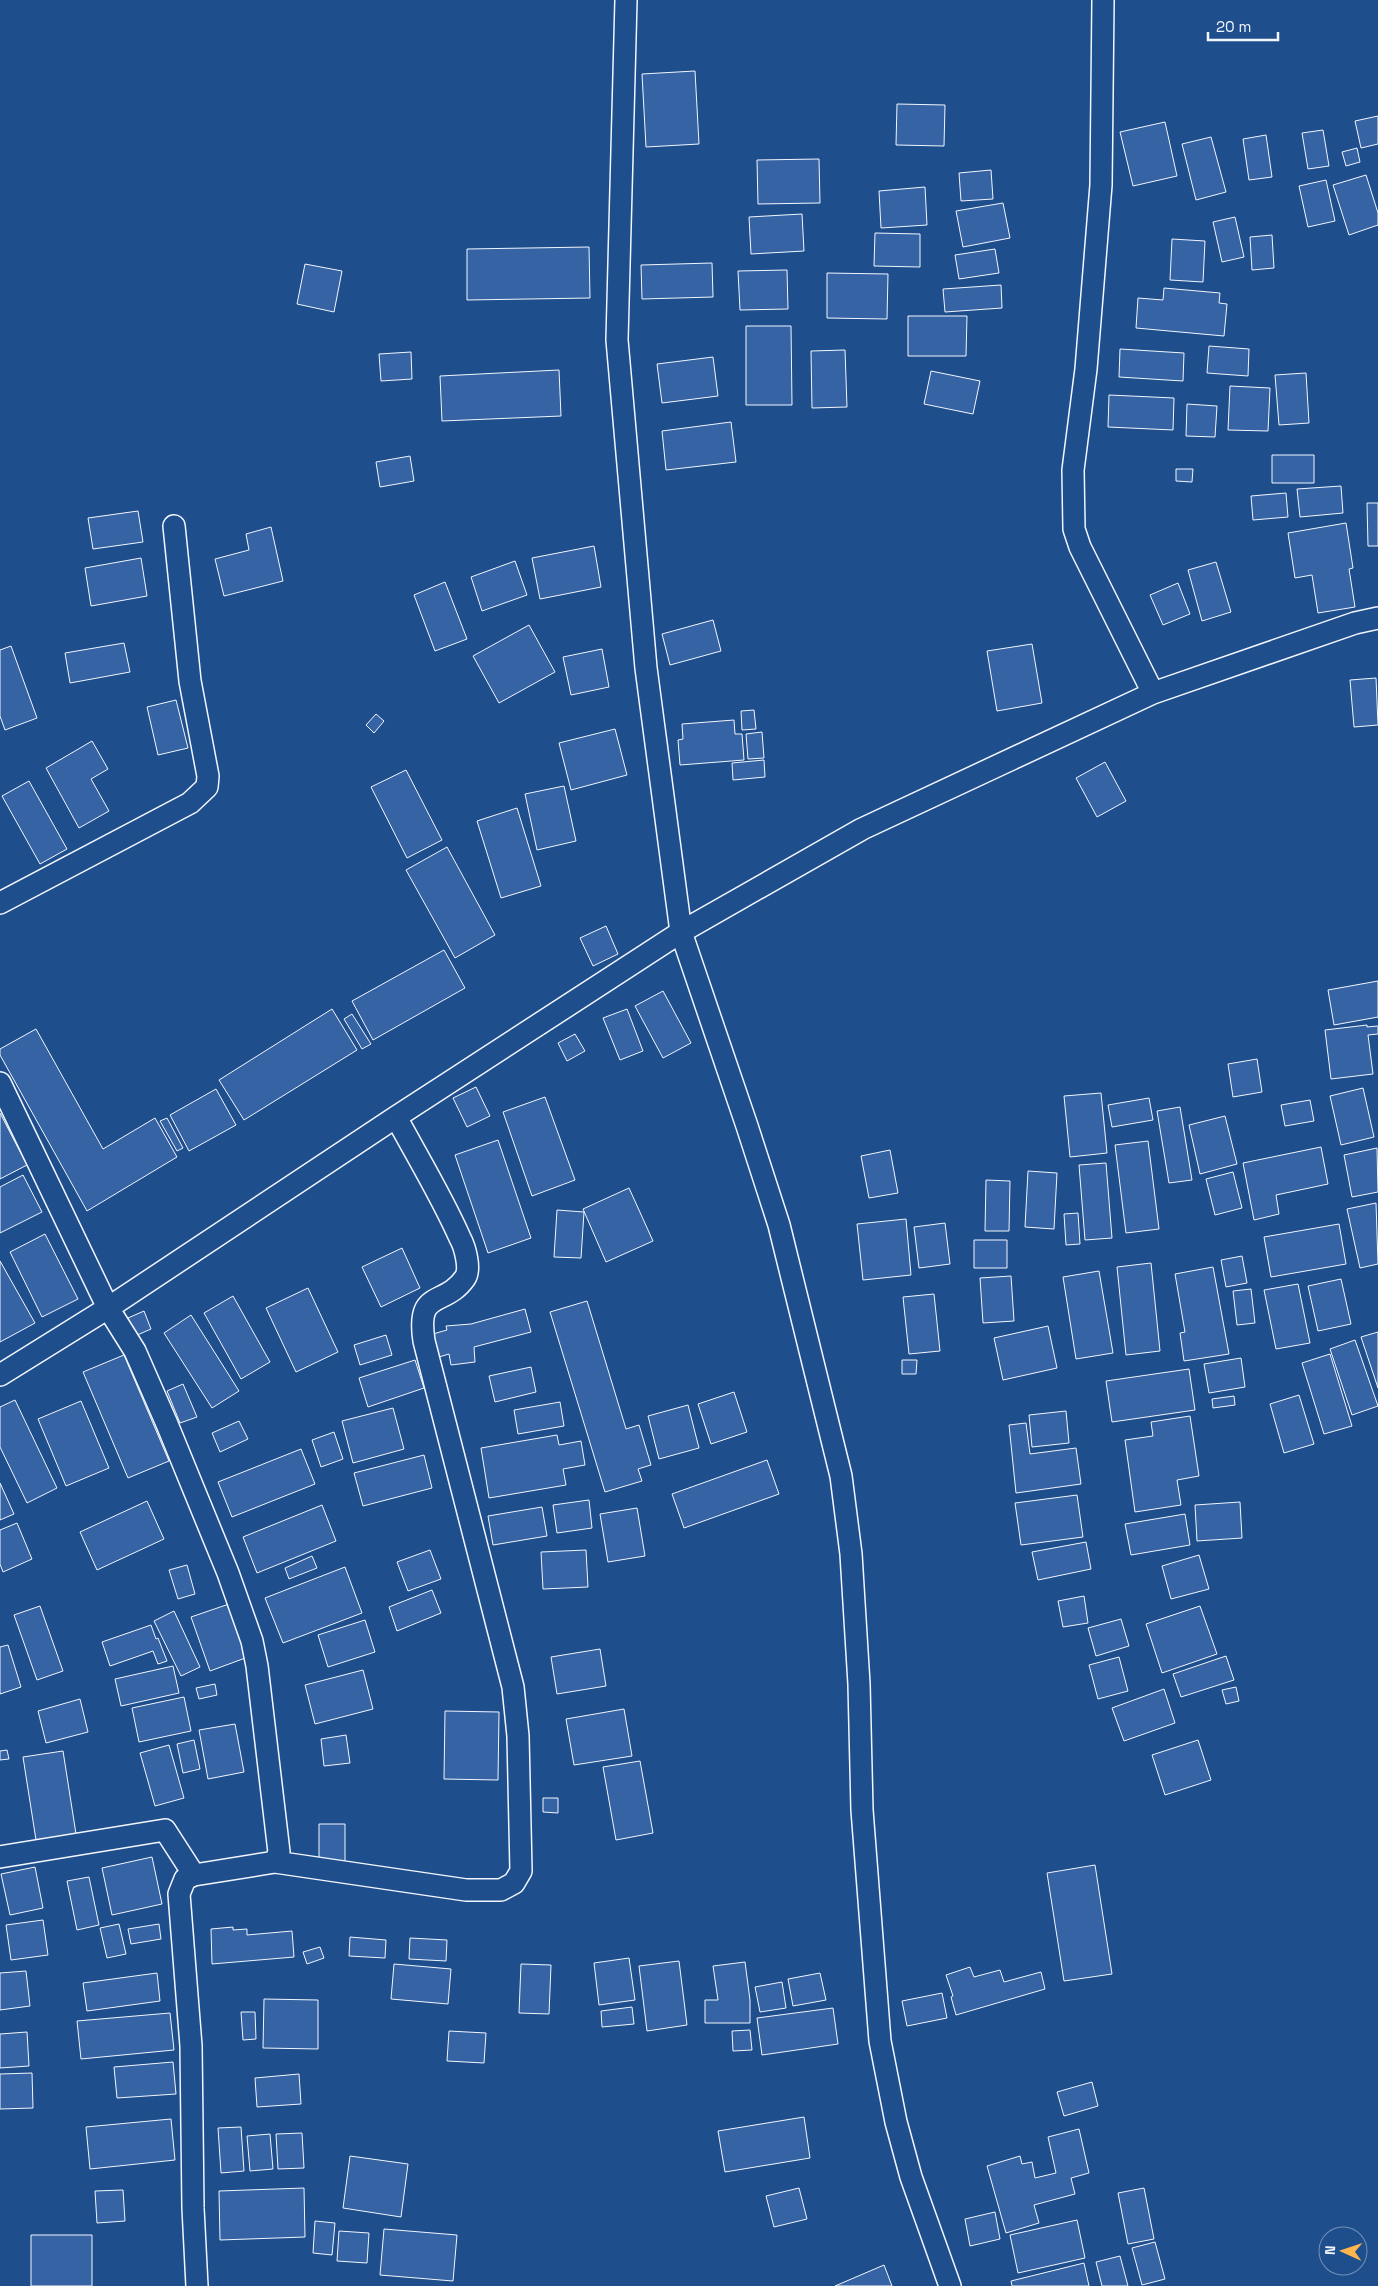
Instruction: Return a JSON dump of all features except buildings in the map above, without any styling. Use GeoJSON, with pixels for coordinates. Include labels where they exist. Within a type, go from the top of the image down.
{"type":"FeatureCollection","features":[{"type":"Feature","properties":{"kind":"street"},"geometry":{"type":"LineString","coordinates":[[626,0],[617,340],[646,668],[681,932],[748,1126],[778,1225],[841,1476],[851,1554],[859,1684],[862,1810],[880,2041],[896,2122],[911,2177],[950,2286]]}},
{"type":"Feature","properties":{"kind":"street"},"geometry":{"type":"LineString","coordinates":[[1103,0],[1101,184],[1086,369],[1073,470],[1074,529],[1080,547],[1153,693]]}},
{"type":"Feature","properties":{"kind":"street"},"geometry":{"type":"LineString","coordinates":[[0,903],[190,802],[207,787],[208,776],[190,680],[174,526]]}},
{"type":"Feature","properties":{"kind":"street"},"geometry":{"type":"LineString","coordinates":[[0,1375],[108,1308],[396,1117],[681,932],[862,829],[1153,693],[1355,623],[1378,618]]}},
{"type":"Feature","properties":{"kind":"street"},"geometry":{"type":"LineString","coordinates":[[0,1083],[108,1308],[134,1351],[167,1424],[228,1574],[252,1641],[279,1852],[275,1862]]}},
{"type":"Feature","properties":{"kind":"street"},"geometry":{"type":"LineString","coordinates":[[197,2286],[193,2208],[191,2046],[179,1894],[185,1879],[194,1875],[275,1862],[466,1890],[501,1890],[514,1883],[521,1870],[518,1736],[513,1687],[424,1341],[421,1322],[426,1306],[455,1287],[466,1277],[467,1265],[461,1239],[396,1117]]}},
{"type":"Feature","properties":{"kind":"street"},"geometry":{"type":"LineString","coordinates":[[0,1857],[165,1830],[194,1875]]}}]}
